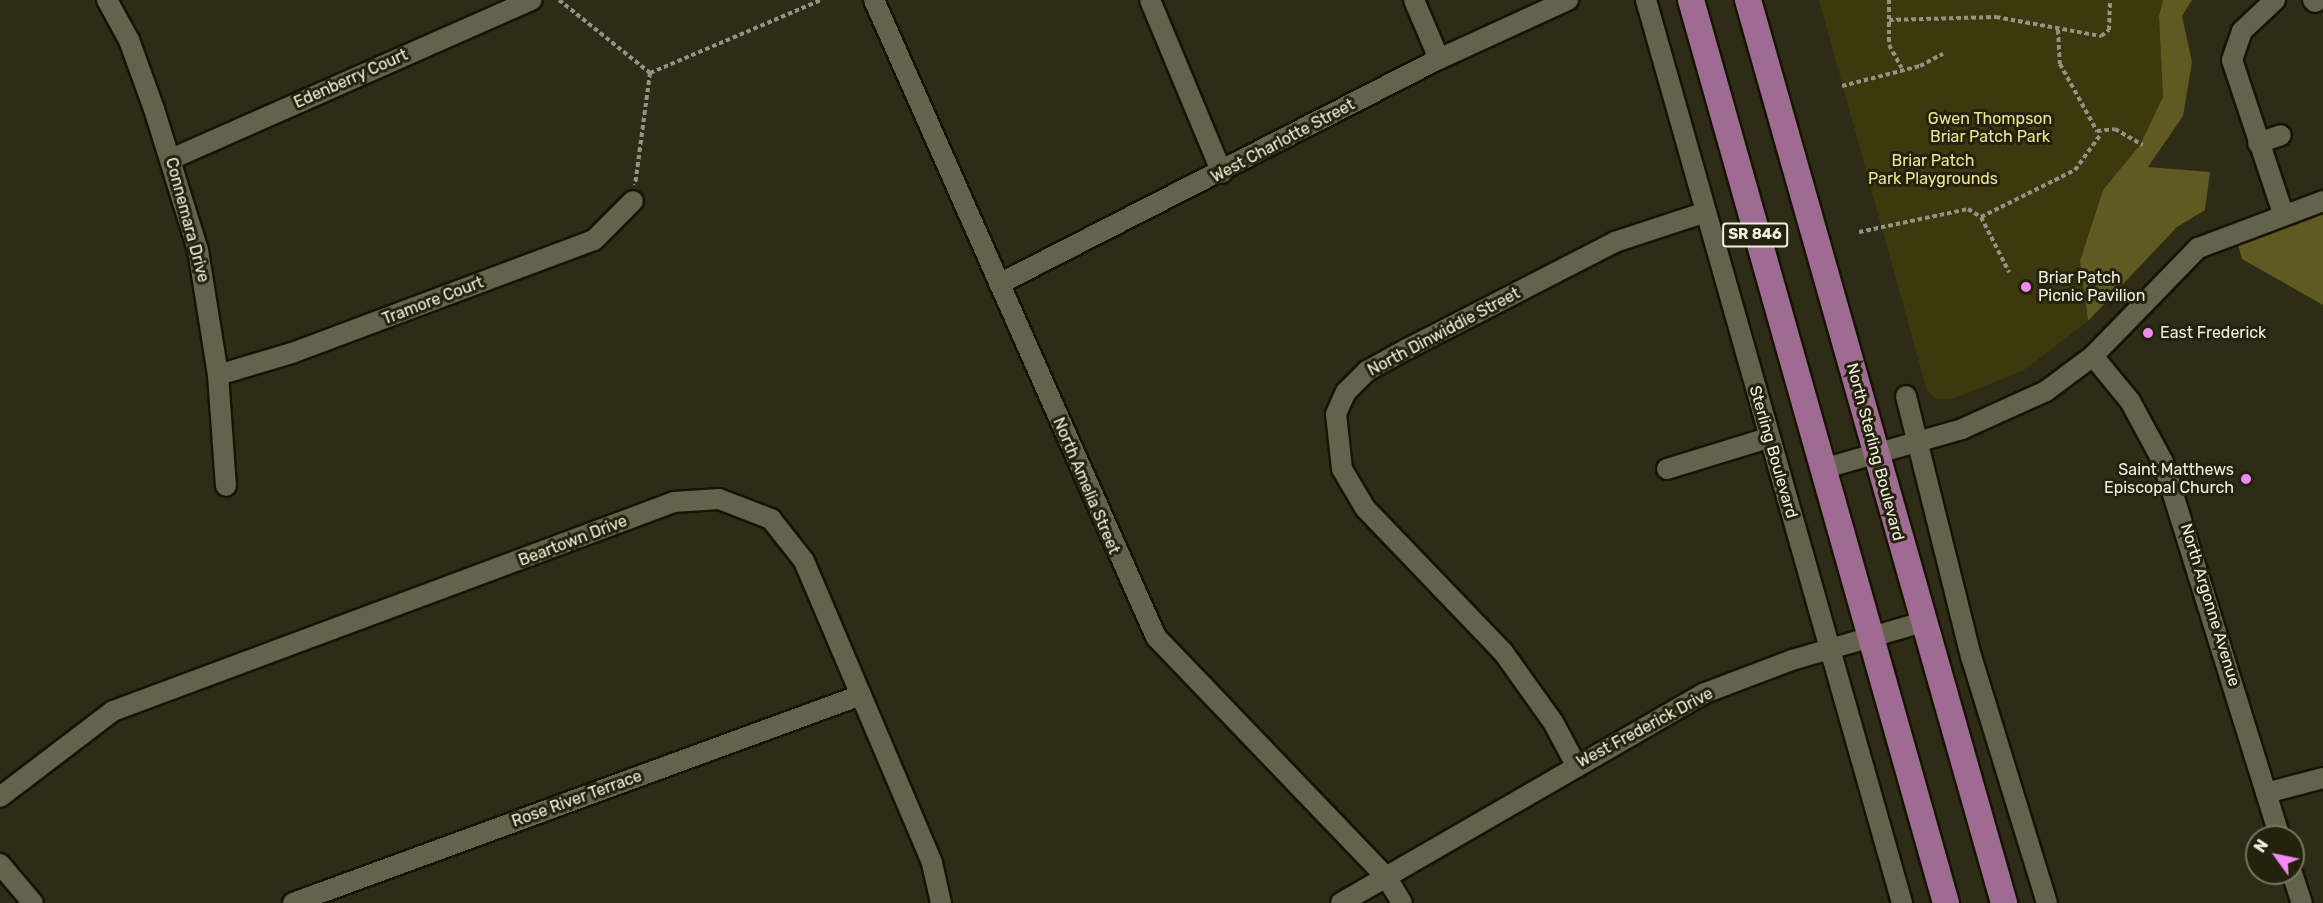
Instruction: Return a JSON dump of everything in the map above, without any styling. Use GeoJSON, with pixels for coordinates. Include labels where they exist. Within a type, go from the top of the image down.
{"type":"FeatureCollection","features":[{"type":"Feature","properties":{"kind":"main road","name":"SR 846"},"geometry":{"type":"LineString","coordinates":[[1691,0],[1868,638],[1946,903]]}},
{"type":"Feature","properties":{"kind":"main road","name":"North Sterling Boulevard"},"geometry":{"type":"LineString","coordinates":[[1748,0],[2004,903]]}},
{"type":"Feature","properties":{"kind":"street","name":"Connemara Drive"},"geometry":{"type":"LineString","coordinates":[[107,0],[129,40],[171,159],[198,250],[218,375],[226,486]]}},
{"type":"Feature","properties":{"kind":"street","name":"Edenberry Court"},"geometry":{"type":"LineString","coordinates":[[171,159],[532,0]]}},
{"type":"Feature","properties":{"kind":"street","name":"North Amelia Street"},"geometry":{"type":"LineString","coordinates":[[874,0],[1156,637],[1387,878],[1402,903]]}},
{"type":"Feature","properties":{"kind":"street"},"geometry":{"type":"LineString","coordinates":[[1150,0],[1222,173]]}},
{"type":"Feature","properties":{"kind":"street"},"geometry":{"type":"LineString","coordinates":[[1414,0],[1439,59]]}},
{"type":"Feature","properties":{"kind":"street","name":"West Charlotte Street"},"geometry":{"type":"LineString","coordinates":[[999,284],[1222,173],[1439,59],[1568,0]]}},
{"type":"Feature","properties":{"kind":"street","name":"Sterling Boulevard"},"geometry":{"type":"LineString","coordinates":[[1646,0],[1703,213],[1827,650],[1902,903]]}},
{"type":"Feature","properties":{"kind":"street"},"geometry":{"type":"LineString","coordinates":[[2275,0],[2232,60],[2245,105],[2283,213]]}},
{"type":"Feature","properties":{"kind":"street"},"geometry":{"type":"LineString","coordinates":[[2258,143],[2281,135]]}},
{"type":"Feature","properties":{"kind":"street","name":"Tramore Court"},"geometry":{"type":"LineString","coordinates":[[218,375],[292,354],[594,240],[633,201]]}},
{"type":"Feature","properties":{"kind":"street"},"geometry":{"type":"LineString","coordinates":[[1822,469],[1962,429],[2046,391],[2093,357],[2198,248],[2283,213],[2323,201]]}},
{"type":"Feature","properties":{"kind":"street","name":"North Dinwiddie Street"},"geometry":{"type":"LineString","coordinates":[[1576,765],[1553,722],[1503,652],[1365,508],[1342,469],[1336,414],[1346,392],[1367,371],[1407,349],[1615,242],[1703,213]]}},
{"type":"Feature","properties":{"kind":"street","name":"North Argonne Avenue"},"geometry":{"type":"LineString","coordinates":[[2093,357],[2130,401],[2163,462],[2276,825]]}},
{"type":"Feature","properties":{"kind":"street"},"geometry":{"type":"LineString","coordinates":[[1906,396],[1971,656],[2047,903]]}},
{"type":"Feature","properties":{"kind":"street"},"geometry":{"type":"LineString","coordinates":[[1667,469],[1768,438]]}},
{"type":"Feature","properties":{"kind":"street","name":"Beartown Drive"},"geometry":{"type":"LineString","coordinates":[[0,797],[113,711],[697,498],[744,504],[789,535],[861,695],[932,862],[941,903]]}},
{"type":"Feature","properties":{"kind":"street","name":"West Frederick Drive"},"geometry":{"type":"LineString","coordinates":[[1341,903],[1576,765],[1705,693],[1827,650],[1923,622]]}},
{"type":"Feature","properties":{"kind":"street","name":"Rose River Terrace"},"geometry":{"type":"LineString","coordinates":[[293,903],[861,695]]}},
{"type":"Feature","properties":{"kind":"street"},"geometry":{"type":"LineString","coordinates":[[2266,794],[2323,778]]}},
{"type":"Feature","properties":{"kind":"street"},"geometry":{"type":"LineString","coordinates":[[0,864],[33,903]]}},
{"type":"Feature","properties":{"kind":"street"},"geometry":{"type":"LineString","coordinates":[[2296,885],[2302,903]]}},
{"type":"Feature","properties":{"kind":"path"},"geometry":{"type":"LineString","coordinates":[[559,0],[650,73]]}},
{"type":"Feature","properties":{"kind":"path"},"geometry":{"type":"LineString","coordinates":[[650,73],[821,0]]}},
{"type":"Feature","properties":{"kind":"path"},"geometry":{"type":"LineString","coordinates":[[1888,0],[1889,45],[1902,68]]}},
{"type":"Feature","properties":{"kind":"path"},"geometry":{"type":"LineString","coordinates":[[1889,17],[1984,16],[2101,36],[2109,30],[2110,0]]}},
{"type":"Feature","properties":{"kind":"path"},"geometry":{"type":"LineString","coordinates":[[2058,30],[2060,64],[2101,134]]}},
{"type":"Feature","properties":{"kind":"path"},"geometry":{"type":"LineString","coordinates":[[1842,86],[1943,54]]}},
{"type":"Feature","properties":{"kind":"path"},"geometry":{"type":"LineString","coordinates":[[633,201],[650,73]]}},
{"type":"Feature","properties":{"kind":"path"},"geometry":{"type":"LineString","coordinates":[[1982,217],[2075,170],[2101,134],[2119,131],[2143,145]]}},
{"type":"Feature","properties":{"kind":"path"},"geometry":{"type":"LineString","coordinates":[[1859,232],[1968,209],[1982,217],[2008,272]]}},
{"type":"Feature","properties":{"kind":"green space","name":"Gwen Thompson Briar Patch Park"},"geometry":{"type":"Polygon","coordinates":[[[1819,0],[2163,0],[2159,16],[2163,97],[2140,145],[2103,190],[2080,261],[2088,321],[2024,370],[1952,399],[1936,399],[1927,391],[1819,0]]]}},
{"type":"Feature","properties":{"kind":"shaded area"},"geometry":{"type":"Polygon","coordinates":[[[2163,0],[2192,0],[2182,16],[2192,62],[2183,116],[2148,167],[2210,172],[2205,210],[2177,227],[2088,321],[2080,261],[2103,190],[2140,145],[2163,97],[2159,16],[2163,0]]]}},
{"type":"Feature","properties":{"kind":"shaded area"},"geometry":{"type":"Polygon","coordinates":[[[2323,201],[2323,305],[2242,259],[2234,230],[2323,201]]]}},
{"type":"Feature","properties":{"kind":"place","name":"Briar Patch Picnic Pavilion"},"geometry":{"type":"Point","coordinates":[2026,287]}},
{"type":"Feature","properties":{"kind":"place","name":"East Frederick"},"geometry":{"type":"Point","coordinates":[2148,333]}},
{"type":"Feature","properties":{"kind":"place","name":"Saint Matthews Episcopal Church"},"geometry":{"type":"Point","coordinates":[2246,479]}},
{"type":"Feature","properties":{"kind":"park label","name":"Briar Patch Park Playgrounds"},"geometry":{"type":"Point","coordinates":[1933,170]}}]}
